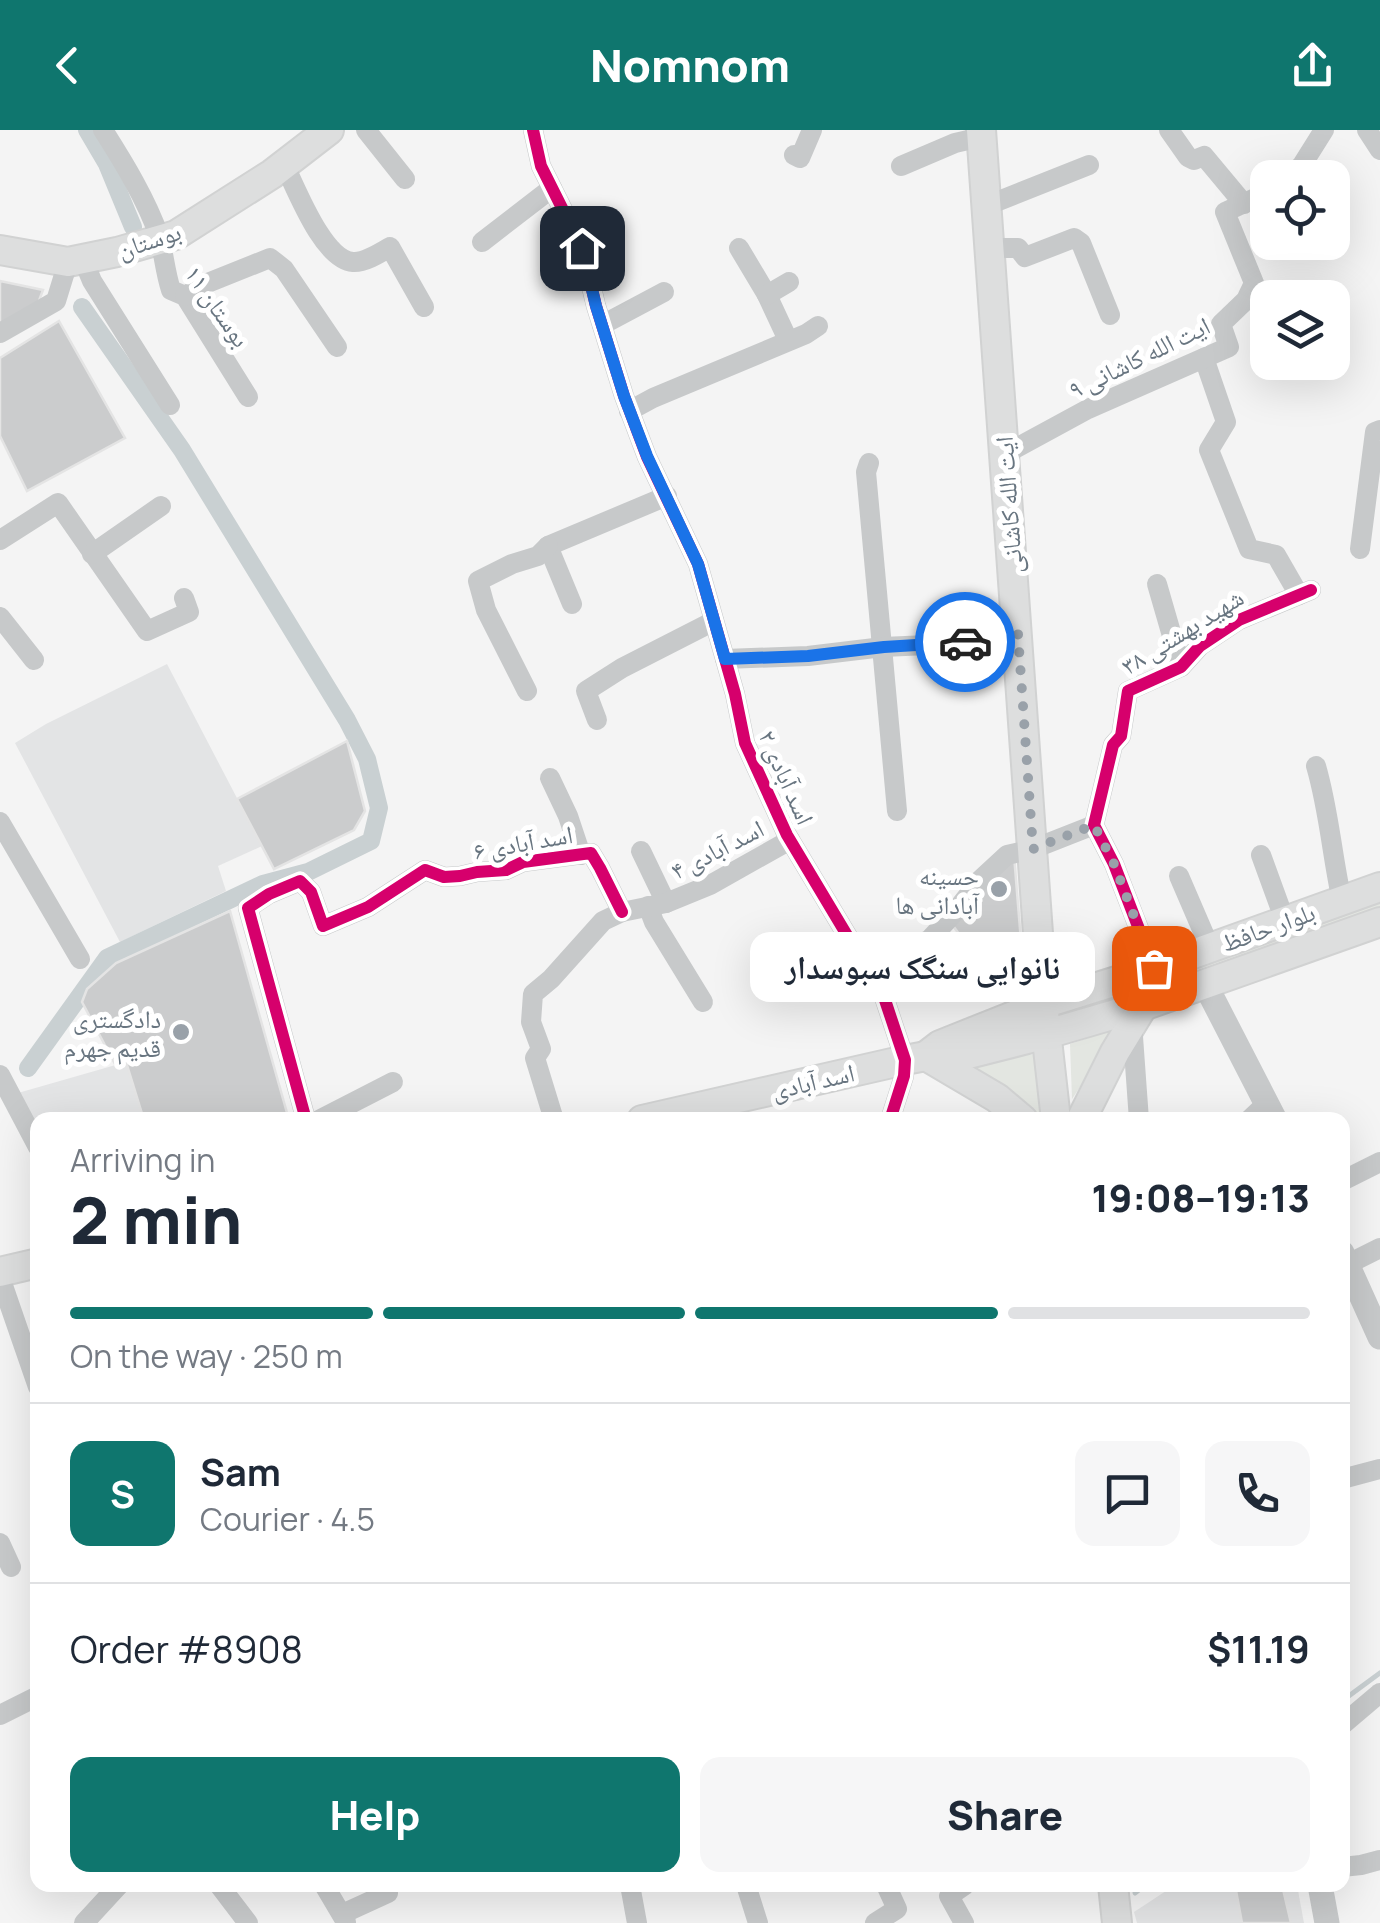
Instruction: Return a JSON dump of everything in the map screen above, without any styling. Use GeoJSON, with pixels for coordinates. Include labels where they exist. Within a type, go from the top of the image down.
{"type":"FeatureCollection","features":[{"type":"Feature","properties":{"kind":"main road","name":"بوستان"},"geometry":{"type":"LineString","coordinates":[[0,250],[76,260],[176,235],[329,130]]}},
{"type":"Feature","properties":{"kind":"main road","name":"ایت الله کاشانی"},"geometry":{"type":"LineString","coordinates":[[981,134],[1043,1004],[1055,1112]]}},
{"type":"Feature","properties":{"kind":"main road","name":"بلوار حافظ"},"geometry":{"type":"LineString","coordinates":[[1043,1004],[1380,887]]}},
{"type":"Feature","properties":{"kind":"main road","name":"بلوار حافظ"},"geometry":{"type":"LineString","coordinates":[[1048,1034],[1138,1015],[1205,984],[1380,922]]}},
{"type":"Feature","properties":{"kind":"main road","name":"اسد آبادی"},"geometry":{"type":"LineString","coordinates":[[677,1112],[915,1058],[940,1044],[1043,1004]]}},
{"type":"Feature","properties":{"kind":"main road"},"geometry":{"type":"LineString","coordinates":[[1085,1112],[1138,1015]]}},
{"type":"Feature","properties":{"kind":"main road","name":"اسد آبادی"},"geometry":{"type":"LineString","coordinates":[[915,1058],[945,1060],[1048,1034]]}},
{"type":"Feature","properties":{"kind":"main road"},"geometry":{"type":"LineString","coordinates":[[915,1058],[997,1098],[1014,1112]]}},
{"type":"Feature","properties":{"kind":"main road"},"geometry":{"type":"LineString","coordinates":[[0,1274],[30,1265]]}},
{"type":"Feature","properties":{"kind":"main road"},"geometry":{"type":"LineString","coordinates":[[1114,1892],[1116,1923]]}},
{"type":"Feature","properties":{"kind":"street"},"geometry":{"type":"LineString","coordinates":[[103,130],[134,182],[160,240]]}},
{"type":"Feature","properties":{"kind":"street"},"geometry":{"type":"LineString","coordinates":[[366,130],[405,180]]}},
{"type":"Feature","properties":{"kind":"street","name":"اسد آبادی ۲"},"geometry":{"type":"LineString","coordinates":[[533,130],[541,166],[582,248],[629,411],[698,564],[745,743],[790,840],[871,974],[915,1058]]}},
{"type":"Feature","properties":{"kind":"street"},"geometry":{"type":"LineString","coordinates":[[794,155],[800,158],[812,130]]}},
{"type":"Feature","properties":{"kind":"street"},"geometry":{"type":"LineString","coordinates":[[1169,130],[1188,157],[1194,160],[1204,156],[1244,204],[1250,201]]}},
{"type":"Feature","properties":{"kind":"street"},"geometry":{"type":"LineString","coordinates":[[1305,160],[1324,130]]}},
{"type":"Feature","properties":{"kind":"street"},"geometry":{"type":"LineString","coordinates":[[1366,130],[1380,150]]}},
{"type":"Feature","properties":{"kind":"street"},"geometry":{"type":"LineString","coordinates":[[901,166],[981,134]]}},
{"type":"Feature","properties":{"kind":"street"},"geometry":{"type":"LineString","coordinates":[[284,164],[326,246],[354,262],[390,248],[424,307]]}},
{"type":"Feature","properties":{"kind":"street"},"geometry":{"type":"LineString","coordinates":[[986,206],[1089,165]]}},
{"type":"Feature","properties":{"kind":"street"},"geometry":{"type":"LineString","coordinates":[[482,242],[552,188]]}},
{"type":"Feature","properties":{"kind":"street","name":"ایت الله کاشانی ۹"},"geometry":{"type":"LineString","coordinates":[[1005,454],[1088,409],[1229,347],[1221,324],[1246,300],[1254,282],[1225,212],[1244,204]]}},
{"type":"Feature","properties":{"kind":"street"},"geometry":{"type":"LineString","coordinates":[[990,248],[1018,248],[1026,257],[1074,238],[1110,315]]}},
{"type":"Feature","properties":{"kind":"street","name":"بوستان ۱۱"},"geometry":{"type":"LineString","coordinates":[[160,240],[171,290],[185,296],[248,396]]}},
{"type":"Feature","properties":{"kind":"street"},"geometry":{"type":"LineString","coordinates":[[739,248],[788,340]]}},
{"type":"Feature","properties":{"kind":"street"},"geometry":{"type":"LineString","coordinates":[[185,296],[270,258],[284,269],[337,347]]}},
{"type":"Feature","properties":{"kind":"street"},"geometry":{"type":"LineString","coordinates":[[0,334],[56,300],[76,260],[170,405]]}},
{"type":"Feature","properties":{"kind":"street"},"geometry":{"type":"LineString","coordinates":[[767,295],[789,282]]}},
{"type":"Feature","properties":{"kind":"street"},"geometry":{"type":"LineString","coordinates":[[602,324],[664,292]]}},
{"type":"Feature","properties":{"kind":"street"},"geometry":{"type":"LineString","coordinates":[[629,411],[818,326]]}},
{"type":"Feature","properties":{"kind":"street","name":"شهید بهشتی ۳۸"},"geometry":{"type":"LineString","coordinates":[[1094,825],[1112,745],[1122,736],[1128,691],[1182,667],[1200,646],[1239,620],[1305,592],[1276,555],[1249,550],[1209,450],[1226,422],[1204,358]]}},
{"type":"Feature","properties":{"kind":"street"},"geometry":{"type":"LineString","coordinates":[[1360,549],[1375,432],[1380,430]]}},
{"type":"Feature","properties":{"kind":"street"},"geometry":{"type":"LineString","coordinates":[[869,463],[866,472],[897,811]]}},
{"type":"Feature","properties":{"kind":"street"},"geometry":{"type":"LineString","coordinates":[[527,691],[486,610],[478,581],[538,556],[548,546],[666,496]]}},
{"type":"Feature","properties":{"kind":"street"},"geometry":{"type":"LineString","coordinates":[[0,540],[58,503],[146,631],[189,612],[184,598]]}},
{"type":"Feature","properties":{"kind":"street"},"geometry":{"type":"LineString","coordinates":[[92,554],[160,506]]}},
{"type":"Feature","properties":{"kind":"street"},"geometry":{"type":"LineString","coordinates":[[548,546],[572,604]]}},
{"type":"Feature","properties":{"kind":"street"},"geometry":{"type":"LineString","coordinates":[[1157,584],[1182,667]]}},
{"type":"Feature","properties":{"kind":"street"},"geometry":{"type":"LineString","coordinates":[[0,617],[34,660]]}},
{"type":"Feature","properties":{"kind":"street"},"geometry":{"type":"LineString","coordinates":[[598,720],[586,691],[714,621]]}},
{"type":"Feature","properties":{"kind":"street"},"geometry":{"type":"LineString","coordinates":[[725,659],[950,644],[1018,634]]}},
{"type":"Feature","properties":{"kind":"street"},"geometry":{"type":"LineString","coordinates":[[1316,766],[1326,798],[1326,819],[1342,901]]}},
{"type":"Feature","properties":{"kind":"street"},"geometry":{"type":"LineString","coordinates":[[550,778],[581,855]]}},
{"type":"Feature","properties":{"kind":"street"},"geometry":{"type":"LineString","coordinates":[[0,822],[80,958]]}},
{"type":"Feature","properties":{"kind":"street"},"geometry":{"type":"LineString","coordinates":[[871,974],[906,950],[929,940],[1007,855],[1094,825],[1114,864],[1154,968]]}},
{"type":"Feature","properties":{"kind":"street","name":"اسد آبادی ۴"},"geometry":{"type":"LineString","coordinates":[[552,1112],[535,1058],[540,1049],[531,1022],[533,994],[603,921],[710,885],[790,840]]}},
{"type":"Feature","properties":{"kind":"street"},"geometry":{"type":"LineString","coordinates":[[641,852],[657,904],[654,922],[703,1002]]}},
{"type":"Feature","properties":{"kind":"street","name":"اسد آبادی ۶"},"geometry":{"type":"LineString","coordinates":[[304,1112],[248,908],[269,894],[300,881],[311,892],[323,926],[368,907],[425,870],[444,877],[460,876],[506,870],[523,862],[590,854],[622,912]]}},
{"type":"Feature","properties":{"kind":"street"},"geometry":{"type":"LineString","coordinates":[[1261,856],[1285,922]]}},
{"type":"Feature","properties":{"kind":"street"},"geometry":{"type":"LineString","coordinates":[[1180,876],[1210,948]]}},
{"type":"Feature","properties":{"kind":"street"},"geometry":{"type":"LineString","coordinates":[[1205,984],[1262,1112]]}},
{"type":"Feature","properties":{"kind":"street"},"geometry":{"type":"LineString","coordinates":[[1138,1015],[1139,1112]]}},
{"type":"Feature","properties":{"kind":"street"},"geometry":{"type":"LineString","coordinates":[[893,1112],[904,1076],[915,1058]]}},
{"type":"Feature","properties":{"kind":"street"},"geometry":{"type":"LineString","coordinates":[[0,1075],[30,1133]]}},
{"type":"Feature","properties":{"kind":"street"},"geometry":{"type":"LineString","coordinates":[[335,1112],[393,1082]]}},
{"type":"Feature","properties":{"kind":"street"},"geometry":{"type":"LineString","coordinates":[[1350,1177],[1380,1162]]}},
{"type":"Feature","properties":{"kind":"street"},"geometry":{"type":"LineString","coordinates":[[1350,1257],[1380,1248]]}},
{"type":"Feature","properties":{"kind":"street"},"geometry":{"type":"LineString","coordinates":[[1350,1270],[1380,1336]]}},
{"type":"Feature","properties":{"kind":"street"},"geometry":{"type":"LineString","coordinates":[[0,1274],[30,1364]]}},
{"type":"Feature","properties":{"kind":"street"},"geometry":{"type":"LineString","coordinates":[[1350,1477],[1380,1469]]}},
{"type":"Feature","properties":{"kind":"street"},"geometry":{"type":"LineString","coordinates":[[0,1543],[10,1567]]}},
{"type":"Feature","properties":{"kind":"street"},"geometry":{"type":"LineString","coordinates":[[1350,1718],[1380,1693]]}},
{"type":"Feature","properties":{"kind":"street"},"geometry":{"type":"LineString","coordinates":[[0,1715],[30,1700]]}},
{"type":"Feature","properties":{"kind":"street"},"geometry":{"type":"LineString","coordinates":[[1350,1867],[1380,1860]]}},
{"type":"Feature","properties":{"kind":"street"},"geometry":{"type":"LineString","coordinates":[[84,1923],[112,1892]]}},
{"type":"Feature","properties":{"kind":"street"},"geometry":{"type":"LineString","coordinates":[[224,1892],[248,1923]]}},
{"type":"Feature","properties":{"kind":"street"},"geometry":{"type":"LineString","coordinates":[[328,1892],[344,1918],[388,1893]]}},
{"type":"Feature","properties":{"kind":"street"},"geometry":{"type":"LineString","coordinates":[[631,1892],[638,1923]]}},
{"type":"Feature","properties":{"kind":"street"},"geometry":{"type":"LineString","coordinates":[[748,1892],[758,1923]]}},
{"type":"Feature","properties":{"kind":"street"},"geometry":{"type":"LineString","coordinates":[[876,1923],[897,1909],[889,1892]]}},
{"type":"Feature","properties":{"kind":"street"},"geometry":{"type":"LineString","coordinates":[[955,1892],[949,1896],[964,1923]]}},
{"type":"Feature","properties":{"kind":"street"},"geometry":{"type":"LineString","coordinates":[[1321,1892],[1326,1923]]}},
{"type":"Feature","properties":{"kind":"shaded area"},"geometry":{"type":"Polygon","coordinates":[[[167,664],[262,846],[218,866],[226,891],[120,942],[15,743],[167,664]]]}},
{"type":"Feature","properties":{"kind":"shaded area"},"geometry":{"type":"Polygon","coordinates":[[[1380,898],[1380,906],[1091,1007],[1090,1002],[1380,898]]]}},
{"type":"Feature","properties":{"kind":"shaded area"},"geometry":{"type":"Polygon","coordinates":[[[1119,1028],[1072,1099],[1070,1044],[1119,1028]]]}},
{"type":"Feature","properties":{"kind":"shaded area"},"geometry":{"type":"Polygon","coordinates":[[[1036,1054],[1042,1112],[1029,1112],[967,1063],[1036,1054]]]}},
{"type":"Feature","properties":{"kind":"shaded area"},"geometry":{"type":"Polygon","coordinates":[[[126,1062],[142,1112],[30,1112],[30,1119],[18,1093],[126,1062]]]}},
{"type":"Feature","properties":{"kind":"shaded area"},"geometry":{"type":"Polygon","coordinates":[[[1164,1892],[1298,1892],[1304,1923],[1137,1923],[1134,1912],[1164,1892]]]}},
{"type":"Feature","properties":{"kind":"building"},"geometry":{"type":"Polygon","coordinates":[[[0,281],[43,290],[37,306],[0,328],[0,281]]]}},
{"type":"Feature","properties":{"kind":"building"},"geometry":{"type":"Polygon","coordinates":[[[59,321],[125,438],[27,491],[0,436],[0,358],[59,321]]]}},
{"type":"Feature","properties":{"kind":"building"},"geometry":{"type":"Polygon","coordinates":[[[347,741],[365,811],[354,830],[274,869],[237,799],[347,741]]]}},
{"type":"Feature","properties":{"kind":"building","name":"حسینه آبادانی ها"},"geometry":{"type":"Polygon","coordinates":[[[1014,855],[1022,954],[1004,961],[996,954],[980,954],[951,923],[1014,855]]]}},
{"type":"Feature","properties":{"kind":"building","name":"دادگستری قدیم جهرم"},"geometry":{"type":"Polygon","coordinates":[[[230,911],[287,1112],[142,1112],[126,1062],[116,1066],[82,1002],[87,989],[116,963],[230,911]]]}},
{"type":"Feature","properties":{"kind":"building"},"geometry":{"type":"Polygon","coordinates":[[[1236,1892],[1284,1892],[1291,1923],[1242,1923],[1236,1892]]]}},
{"type":"Feature","properties":{"kind":"waterway"},"geometry":{"type":"LineString","coordinates":[[87,130],[107,164],[133,227]]}},
{"type":"Feature","properties":{"kind":"waterway"},"geometry":{"type":"LineString","coordinates":[[28,1068],[107,958],[263,884],[308,872],[371,841],[379,808],[367,759],[347,720],[182,450],[82,307]]}},
{"type":"Feature","properties":{"kind":"waterway"},"geometry":{"type":"LineString","coordinates":[[1350,1695],[1380,1673]]}},
{"type":"Feature","properties":{"kind":"cycle path"},"geometry":{"type":"LineString","coordinates":[[533,130],[541,166],[582,248],[596,306],[647,457],[698,564],[745,743],[787,835],[884,997],[905,1060],[893,1112]]}},
{"type":"Feature","properties":{"kind":"cycle path"},"geometry":{"type":"LineString","coordinates":[[1154,968],[1114,864],[1094,825],[1113,745],[1121,736],[1128,691],[1181,667],[1200,646],[1239,620],[1311,590]]}},
{"type":"Feature","properties":{"kind":"cycle path"},"geometry":{"type":"LineString","coordinates":[[304,1112],[248,908],[269,894],[300,881],[311,892],[323,926],[368,907],[425,870],[444,877],[460,876],[591,853],[622,912]]}},
{"type":"Feature","properties":{"kind":"way so far"},"geometry":{"type":"LineString","coordinates":[[965,642],[1018,634],[1033,849],[1094,825],[1114,864],[1154,968]]}},
{"type":"Feature","properties":{"kind":"place","name":"حسینه آبادانی ها"},"geometry":{"type":"Point","coordinates":[999,889]}},
{"type":"Feature","properties":{"kind":"place","name":"نانوایی سنگک سبوسدار"},"geometry":{"type":"Point","coordinates":[1154,968]}},
{"type":"Feature","properties":{"kind":"place","name":"دادگستری قدیم جهرم"},"geometry":{"type":"Point","coordinates":[181,1032]}},
{"type":"Feature","properties":{"kind":"route"},"geometry":{"type":"LineString","coordinates":[[582,248],[624,396],[647,456],[698,564],[725,659],[965,642]]}}]}
